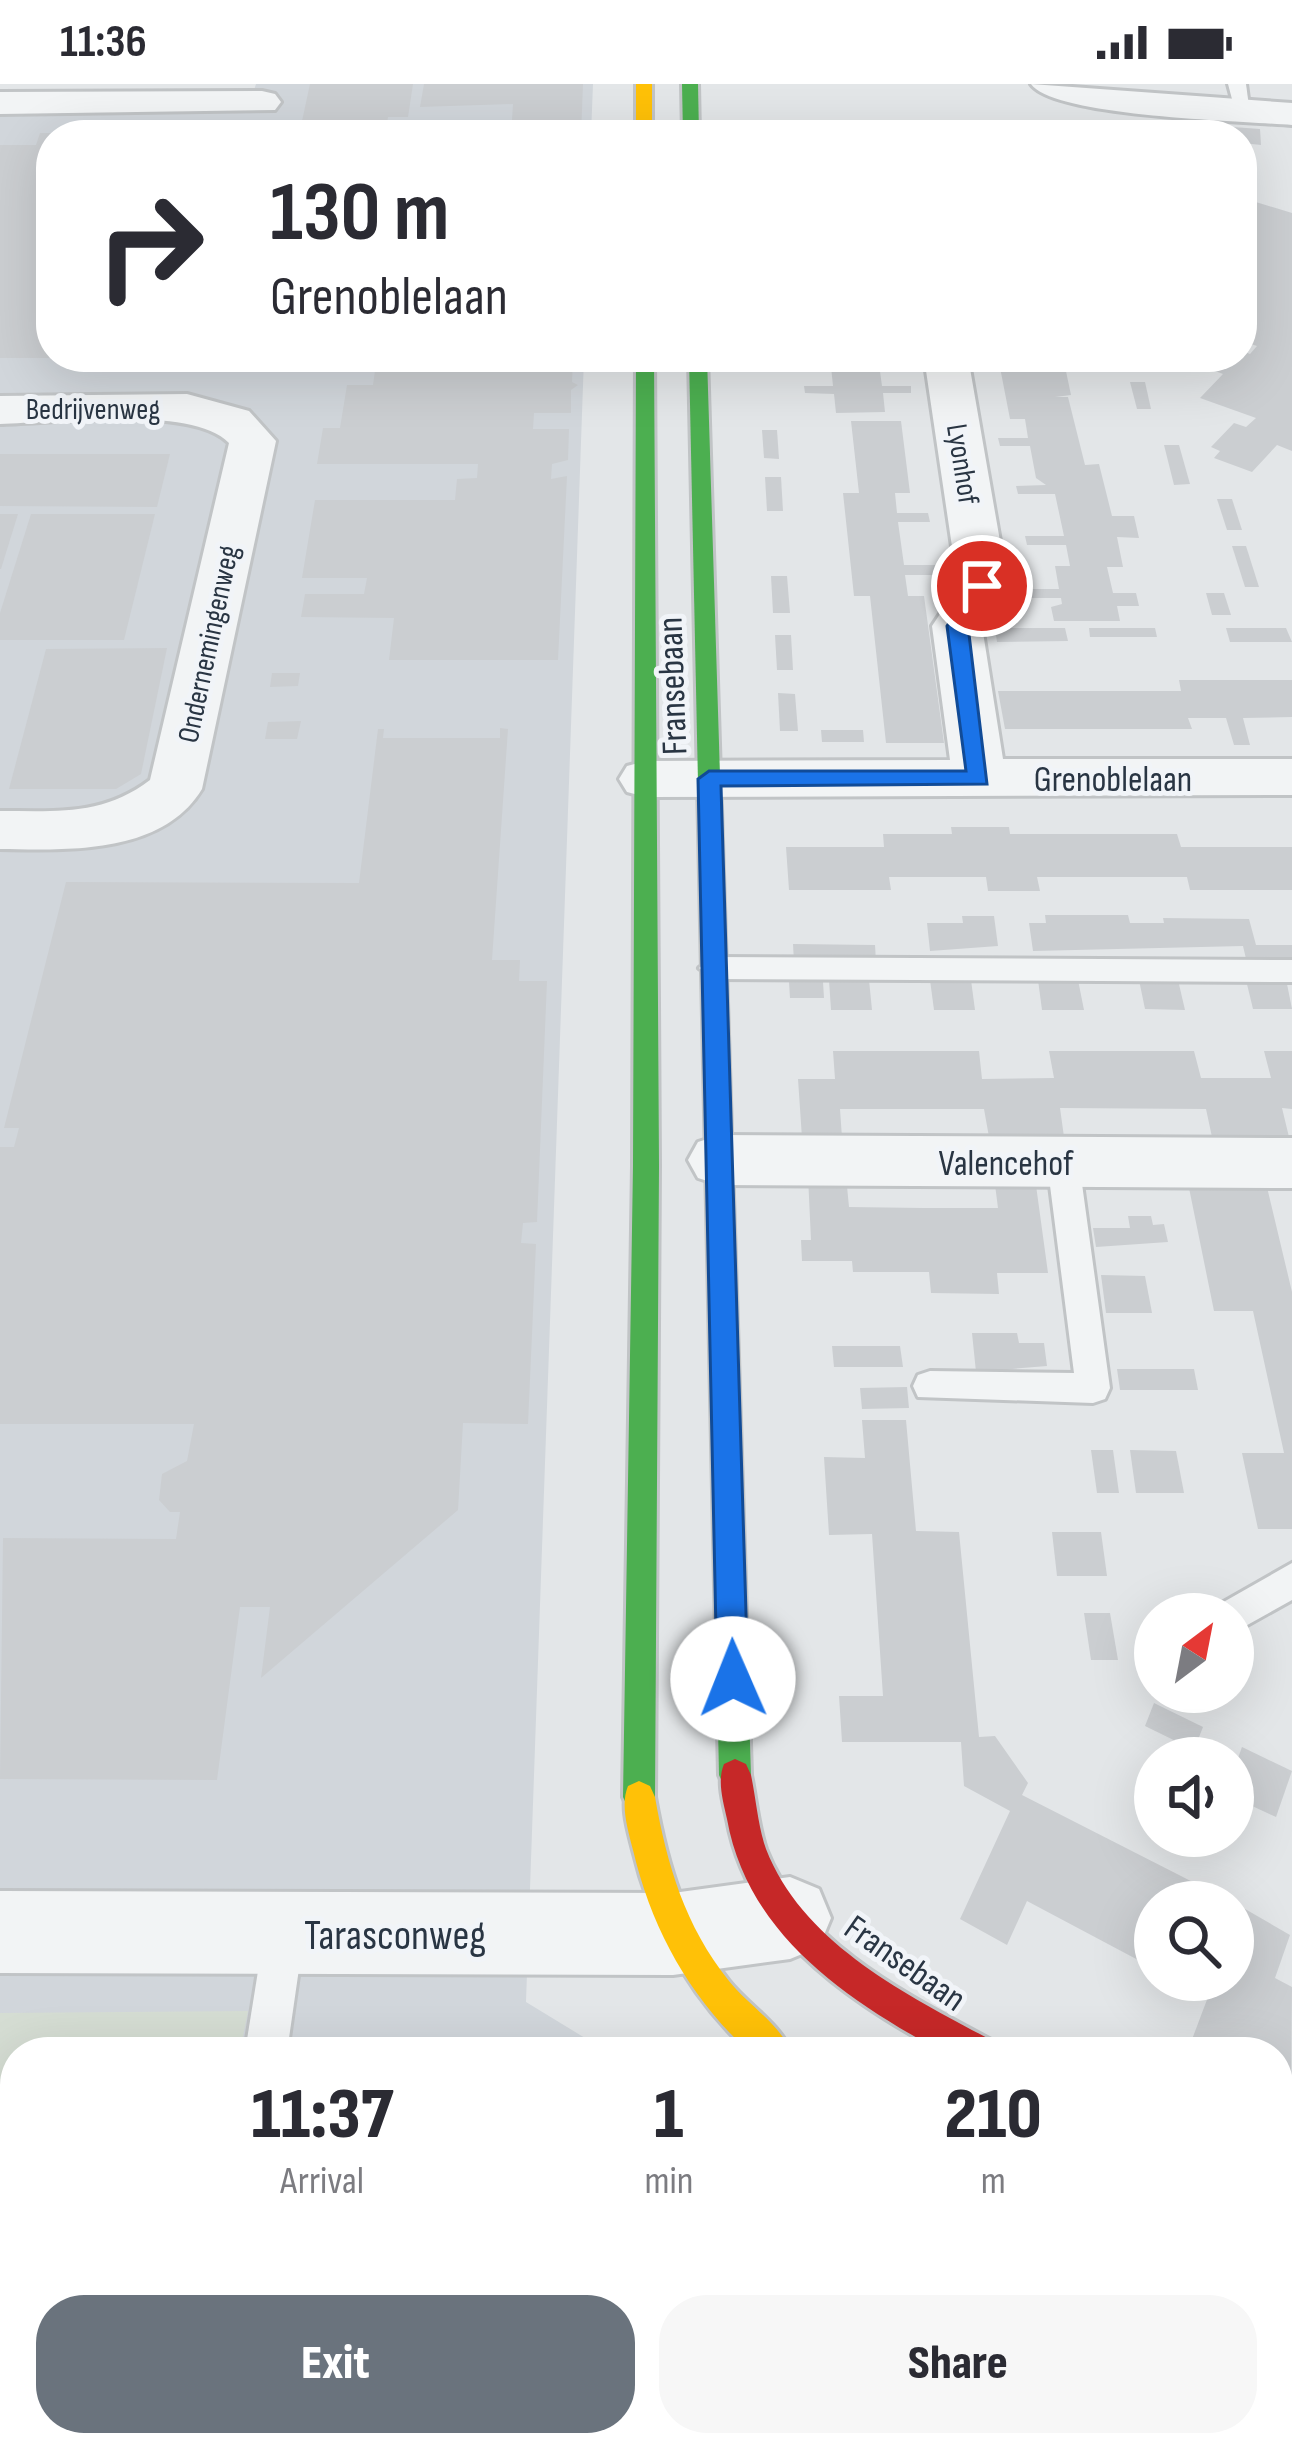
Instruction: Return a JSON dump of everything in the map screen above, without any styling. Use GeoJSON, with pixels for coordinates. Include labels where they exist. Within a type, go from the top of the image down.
{"type":"FeatureCollection","features":[{"type":"Feature","properties":{"kind":"street"},"geometry":{"type":"LineString","coordinates":[[644,84],[644,120]]}},
{"type":"Feature","properties":{"kind":"street"},"geometry":{"type":"LineString","coordinates":[[690,84],[691,120]]}},
{"type":"Feature","properties":{"kind":"street"},"geometry":{"type":"LineString","coordinates":[[1050,84],[1079,96],[1240,97],[1292,114]]}},
{"type":"Feature","properties":{"kind":"street"},"geometry":{"type":"LineString","coordinates":[[0,103],[261,107]]}},
{"type":"Feature","properties":{"kind":"street","name":"Fransebaan"},"geometry":{"type":"LineString","coordinates":[[645,372],[637,1777],[649,1868],[673,1934],[719,2006],[756,2037]]}},
{"type":"Feature","properties":{"kind":"street","name":"Fransebaan"},"geometry":{"type":"LineString","coordinates":[[698,372],[735,1774],[753,1858],[790,1918],[845,1972],[914,2019],[950,2037]]}},
{"type":"Feature","properties":{"kind":"street","name":"Lyonhof"},"geometry":{"type":"LineString","coordinates":[[948,372],[982,586],[957,626],[979,778]]}},
{"type":"Feature","properties":{"kind":"street","name":"Bedrijvenweg"},"geometry":{"type":"LineString","coordinates":[[0,410],[191,391]]}},
{"type":"Feature","properties":{"kind":"street","name":"Ondernemingenweg"},"geometry":{"type":"LineString","coordinates":[[0,830],[106,830],[147,814],[176,789],[253,441],[191,391]]}},
{"type":"Feature","properties":{"kind":"street","name":"Grenoblelaan"},"geometry":{"type":"LineString","coordinates":[[646,779],[1292,777]]}},
{"type":"Feature","properties":{"kind":"street","name":"Valencehof"},"geometry":{"type":"LineString","coordinates":[[720,1160],[1292,1163]]}},
{"type":"Feature","properties":{"kind":"street","name":"Tarasconweg"},"geometry":{"type":"LineString","coordinates":[[0,1933],[673,1934],[790,1918]]}},
{"type":"Feature","properties":{"kind":"lane"},"geometry":{"type":"LineString","coordinates":[[715,968],[1292,970]]}},
{"type":"Feature","properties":{"kind":"lane"},"geometry":{"type":"LineString","coordinates":[[930,1386],[1093,1388],[1063,1162]]}},
{"type":"Feature","properties":{"kind":"lane"},"geometry":{"type":"LineString","coordinates":[[1254,1603],[1292,1580]]}},
{"type":"Feature","properties":{"kind":"lane"},"geometry":{"type":"LineString","coordinates":[[268,2037],[284,1934]]}},
{"type":"Feature","properties":{"kind":"shaded area"},"geometry":{"type":"Polygon","coordinates":[[[256,84],[593,84],[592,120],[36,120],[36,372],[583,372],[526,2002],[583,2037],[0,2037],[0,111],[247,112],[256,84]]]}},
{"type":"Feature","properties":{"kind":"shaded area"},"geometry":{"type":"Polygon","coordinates":[[[248,2011],[243,2037],[0,2037],[0,2013],[248,2011]]]}},
{"type":"Feature","properties":{"kind":"building"},"geometry":{"type":"Polygon","coordinates":[[[310,84],[413,84],[408,117],[302,120],[310,84]]]}},
{"type":"Feature","properties":{"kind":"building"},"geometry":{"type":"Polygon","coordinates":[[[424,84],[583,84],[582,120],[512,120],[513,104],[420,107],[424,84]]]}},
{"type":"Feature","properties":{"kind":"building"},"geometry":{"type":"Polygon","coordinates":[[[0,145],[36,145],[36,358],[0,358],[0,145]]]}},
{"type":"Feature","properties":{"kind":"building"},"geometry":{"type":"Polygon","coordinates":[[[1257,202],[1292,213],[1292,451],[1277,445],[1252,472],[1214,458],[1220,451],[1211,447],[1234,423],[1246,427],[1256,418],[1200,398],[1223,374],[1218,372],[1257,372],[1257,202]]]}},
{"type":"Feature","properties":{"kind":"building"},"geometry":{"type":"Polygon","coordinates":[[[375,372],[572,372],[572,382],[578,385],[571,390],[571,413],[534,413],[533,429],[569,429],[568,460],[552,464],[551,479],[567,476],[558,660],[389,660],[394,618],[301,617],[305,594],[364,594],[367,578],[302,578],[315,500],[455,500],[457,479],[477,478],[478,464],[317,464],[323,428],[340,428],[347,385],[373,385],[375,372]]]}},
{"type":"Feature","properties":{"kind":"building"},"geometry":{"type":"Polygon","coordinates":[[[832,372],[880,372],[882,386],[911,386],[911,393],[883,393],[885,412],[836,413],[834,394],[805,393],[804,386],[833,386],[832,372]]]}},
{"type":"Feature","properties":{"kind":"building"},"geometry":{"type":"Polygon","coordinates":[[[1001,372],[1066,372],[1071,395],[1055,397],[1068,397],[1085,465],[1099,464],[1112,516],[1134,516],[1139,538],[1117,537],[1123,567],[1107,567],[1113,593],[1136,593],[1139,606],[1117,606],[1120,621],[1054,621],[1051,607],[1062,604],[1061,598],[1028,598],[1026,589],[1059,589],[1055,566],[1070,566],[1066,545],[1027,545],[1025,536],[1064,536],[1055,494],[1018,494],[1016,486],[1046,485],[1036,478],[1030,446],[1000,446],[998,438],[1028,438],[1025,419],[1010,419],[1001,372]]]}},
{"type":"Feature","properties":{"kind":"building"},"geometry":{"type":"Polygon","coordinates":[[[1130,382],[1145,382],[1151,409],[1137,409],[1130,382]]]}},
{"type":"Feature","properties":{"kind":"building"},"geometry":{"type":"Polygon","coordinates":[[[851,421],[901,421],[910,493],[895,493],[897,513],[928,513],[930,522],[898,522],[904,565],[936,565],[937,575],[905,575],[908,596],[924,596],[944,743],[886,743],[870,596],[854,596],[843,493],[859,493],[851,421]]]}},
{"type":"Feature","properties":{"kind":"building"},"geometry":{"type":"Polygon","coordinates":[[[762,430],[777,430],[779,459],[764,458],[762,430]]]}},
{"type":"Feature","properties":{"kind":"building"},"geometry":{"type":"Polygon","coordinates":[[[1164,445],[1179,445],[1190,484],[1174,485],[1164,445]]]}},
{"type":"Feature","properties":{"kind":"building"},"geometry":{"type":"Polygon","coordinates":[[[0,454],[170,454],[157,507],[0,506],[0,454]]]}},
{"type":"Feature","properties":{"kind":"building"},"geometry":{"type":"Polygon","coordinates":[[[765,477],[781,477],[783,511],[767,511],[765,477]]]}},
{"type":"Feature","properties":{"kind":"building"},"geometry":{"type":"Polygon","coordinates":[[[1217,499],[1232,499],[1242,530],[1227,530],[1217,499]]]}},
{"type":"Feature","properties":{"kind":"building"},"geometry":{"type":"Polygon","coordinates":[[[0,514],[18,514],[1,569],[0,569],[0,514]]]}},
{"type":"Feature","properties":{"kind":"building"},"geometry":{"type":"Polygon","coordinates":[[[31,514],[155,514],[124,640],[0,640],[0,613],[31,514]]]}},
{"type":"Feature","properties":{"kind":"building"},"geometry":{"type":"Polygon","coordinates":[[[1232,546],[1246,546],[1259,587],[1245,587],[1232,546]]]}},
{"type":"Feature","properties":{"kind":"building"},"geometry":{"type":"Polygon","coordinates":[[[771,576],[787,576],[790,613],[773,613],[771,576]]]}},
{"type":"Feature","properties":{"kind":"building"},"geometry":{"type":"Polygon","coordinates":[[[1206,593],[1224,593],[1231,615],[1212,615],[1206,593]]]}},
{"type":"Feature","properties":{"kind":"building"},"geometry":{"type":"Polygon","coordinates":[[[995,628],[1065,628],[1068,641],[997,642],[995,628]]]}},
{"type":"Feature","properties":{"kind":"building"},"geometry":{"type":"Polygon","coordinates":[[[1089,628],[1155,628],[1157,637],[1090,637],[1089,628]]]}},
{"type":"Feature","properties":{"kind":"building"},"geometry":{"type":"Polygon","coordinates":[[[1226,628],[1286,628],[1292,642],[1230,642],[1226,628]]]}},
{"type":"Feature","properties":{"kind":"building"},"geometry":{"type":"Polygon","coordinates":[[[775,635],[791,635],[793,670],[777,670],[775,635]]]}},
{"type":"Feature","properties":{"kind":"building"},"geometry":{"type":"Polygon","coordinates":[[[167,648],[141,774],[116,789],[9,789],[46,649],[167,648]]]}},
{"type":"Feature","properties":{"kind":"building"},"geometry":{"type":"Polygon","coordinates":[[[272,673],[300,673],[298,686],[270,687],[272,673]]]}},
{"type":"Feature","properties":{"kind":"building"},"geometry":{"type":"Polygon","coordinates":[[[1179,680],[1292,680],[1292,717],[1243,718],[1250,745],[1234,745],[1226,718],[1188,718],[1192,729],[1005,729],[998,691],[1181,691],[1179,680]]]}},
{"type":"Feature","properties":{"kind":"building"},"geometry":{"type":"Polygon","coordinates":[[[778,693],[795,694],[798,731],[780,731],[778,693]]]}},
{"type":"Feature","properties":{"kind":"building"},"geometry":{"type":"Polygon","coordinates":[[[301,721],[297,739],[265,739],[268,722],[301,721]]]}},
{"type":"Feature","properties":{"kind":"building"},"geometry":{"type":"Polygon","coordinates":[[[500,728],[508,729],[492,960],[520,960],[519,981],[547,981],[537,1222],[523,1223],[521,1243],[536,1244],[528,1424],[463,1423],[458,1510],[261,1678],[270,1607],[240,1607],[217,1780],[0,1779],[3,1538],[176,1539],[180,1512],[170,1512],[159,1500],[162,1474],[187,1461],[194,1424],[0,1424],[0,1147],[14,1147],[19,1128],[4,1128],[66,882],[359,883],[378,729],[384,729],[383,738],[500,738],[500,728]]]}},
{"type":"Feature","properties":{"kind":"building"},"geometry":{"type":"Polygon","coordinates":[[[821,730],[863,730],[864,742],[822,742],[821,730]]]}},
{"type":"Feature","properties":{"kind":"building"},"geometry":{"type":"Polygon","coordinates":[[[951,827],[1009,827],[1010,834],[1177,834],[1181,847],[1292,847],[1292,890],[1190,890],[1187,877],[1037,877],[1040,891],[988,891],[986,877],[889,877],[891,890],[789,890],[786,847],[884,847],[883,834],[952,834],[951,827]]]}},
{"type":"Feature","properties":{"kind":"building"},"geometry":{"type":"Polygon","coordinates":[[[1045,915],[1128,915],[1130,923],[1164,923],[1163,918],[1249,919],[1256,945],[1292,945],[1292,962],[1247,963],[1243,946],[1033,951],[1029,923],[1046,923],[1045,915]]]}},
{"type":"Feature","properties":{"kind":"building"},"geometry":{"type":"Polygon","coordinates":[[[962,916],[994,916],[998,946],[930,951],[927,923],[963,923],[962,916]]]}},
{"type":"Feature","properties":{"kind":"building"},"geometry":{"type":"Polygon","coordinates":[[[793,944],[875,945],[876,962],[794,962],[793,944]]]}},
{"type":"Feature","properties":{"kind":"building"},"geometry":{"type":"Polygon","coordinates":[[[1286,979],[1292,1009],[1253,1009],[1246,980],[1286,979]]]}},
{"type":"Feature","properties":{"kind":"building"},"geometry":{"type":"Polygon","coordinates":[[[829,980],[869,980],[872,1010],[831,1010],[829,980]]]}},
{"type":"Feature","properties":{"kind":"building"},"geometry":{"type":"Polygon","coordinates":[[[930,980],[971,980],[975,1010],[934,1010],[930,980]]]}},
{"type":"Feature","properties":{"kind":"building"},"geometry":{"type":"Polygon","coordinates":[[[1038,980],[1078,980],[1084,1010],[1042,1010],[1038,980]]]}},
{"type":"Feature","properties":{"kind":"building"},"geometry":{"type":"Polygon","coordinates":[[[1139,980],[1178,980],[1185,1010],[1145,1009],[1139,980]]]}},
{"type":"Feature","properties":{"kind":"building"},"geometry":{"type":"Polygon","coordinates":[[[789,982],[823,982],[824,998],[790,998],[789,982]]]}},
{"type":"Feature","properties":{"kind":"building"},"geometry":{"type":"Polygon","coordinates":[[[833,1051],[979,1051],[982,1079],[1054,1078],[1049,1051],[1194,1051],[1201,1078],[1271,1078],[1264,1051],[1292,1051],[1292,1109],[1282,1108],[1289,1137],[1212,1137],[1206,1109],[1060,1108],[1064,1137],[989,1137],[984,1109],[840,1109],[842,1138],[802,1138],[798,1079],[835,1079],[833,1051]]]}},
{"type":"Feature","properties":{"kind":"building"},"geometry":{"type":"Polygon","coordinates":[[[808,1176],[846,1176],[849,1207],[923,1208],[998,1208],[994,1177],[1035,1178],[1048,1273],[997,1273],[999,1294],[931,1293],[929,1272],[853,1272],[852,1261],[802,1261],[801,1240],[811,1240],[808,1176]]]}},
{"type":"Feature","properties":{"kind":"building"},"geometry":{"type":"Polygon","coordinates":[[[1188,1183],[1266,1183],[1292,1292],[1292,1529],[1258,1529],[1242,1453],[1284,1453],[1253,1311],[1214,1311],[1188,1183]]]}},
{"type":"Feature","properties":{"kind":"building"},"geometry":{"type":"Polygon","coordinates":[[[1128,1216],[1151,1216],[1153,1225],[1164,1224],[1168,1242],[1096,1247],[1093,1228],[1130,1228],[1128,1216]]]}},
{"type":"Feature","properties":{"kind":"building"},"geometry":{"type":"Polygon","coordinates":[[[1101,1275],[1145,1276],[1152,1313],[1106,1313],[1101,1275]]]}},
{"type":"Feature","properties":{"kind":"building"},"geometry":{"type":"Polygon","coordinates":[[[972,1333],[1017,1333],[1019,1343],[1044,1343],[1047,1366],[976,1372],[972,1333]]]}},
{"type":"Feature","properties":{"kind":"building"},"geometry":{"type":"Polygon","coordinates":[[[832,1346],[900,1346],[903,1367],[834,1367],[832,1346]]]}},
{"type":"Feature","properties":{"kind":"building"},"geometry":{"type":"Polygon","coordinates":[[[1117,1369],[1194,1369],[1198,1390],[1120,1390],[1117,1369]]]}},
{"type":"Feature","properties":{"kind":"building"},"geometry":{"type":"Polygon","coordinates":[[[907,1387],[909,1408],[862,1409],[860,1388],[907,1387]]]}},
{"type":"Feature","properties":{"kind":"building"},"geometry":{"type":"Polygon","coordinates":[[[862,1420],[906,1420],[916,1531],[959,1532],[979,1737],[995,1736],[1028,1783],[1022,1795],[1134,1852],[1134,1857],[1144,1857],[1191,1881],[1134,1881],[1134,1958],[1027,1901],[1007,1945],[960,1919],[1010,1811],[964,1786],[961,1742],[842,1742],[839,1696],[883,1696],[872,1534],[829,1535],[824,1457],[865,1458],[862,1420]]]}},
{"type":"Feature","properties":{"kind":"building"},"geometry":{"type":"Polygon","coordinates":[[[1091,1450],[1113,1450],[1119,1493],[1097,1493],[1091,1450]]]}},
{"type":"Feature","properties":{"kind":"building"},"geometry":{"type":"Polygon","coordinates":[[[1130,1450],[1176,1451],[1184,1493],[1136,1493],[1130,1450]]]}},
{"type":"Feature","properties":{"kind":"building"},"geometry":{"type":"Polygon","coordinates":[[[1052,1532],[1101,1532],[1107,1576],[1057,1576],[1052,1532]]]}},
{"type":"Feature","properties":{"kind":"building"},"geometry":{"type":"Polygon","coordinates":[[[1084,1613],[1110,1613],[1118,1660],[1091,1660],[1084,1613]]]}},
{"type":"Feature","properties":{"kind":"building"},"geometry":{"type":"Polygon","coordinates":[[[1150,1713],[1174,1713],[1203,1727],[1199,1737],[1167,1737],[1145,1726],[1150,1713]]]}},
{"type":"Feature","properties":{"kind":"building"},"geometry":{"type":"Polygon","coordinates":[[[1254,1753],[1292,1771],[1276,1817],[1254,1807],[1254,1753]]]}},
{"type":"Feature","properties":{"kind":"building"},"geometry":{"type":"Polygon","coordinates":[[[1254,1914],[1290,1935],[1275,1978],[1292,1987],[1292,2037],[1193,2037],[1206,2001],[1254,2001],[1254,1914]]]}},
{"type":"Feature","properties":{"kind":"traffic: fast"},"geometry":{"type":"LineString","coordinates":[[690,84],[691,120]]}},
{"type":"Feature","properties":{"kind":"traffic: fast"},"geometry":{"type":"LineString","coordinates":[[639,1797],[646,1166],[645,372]]}},
{"type":"Feature","properties":{"kind":"traffic: fast"},"geometry":{"type":"LineString","coordinates":[[698,372],[735,1775]]}},
{"type":"Feature","properties":{"kind":"traffic: slow"},"geometry":{"type":"LineString","coordinates":[[644,84],[644,120]]}},
{"type":"Feature","properties":{"kind":"traffic: slow"},"geometry":{"type":"LineString","coordinates":[[639,1797],[655,1874],[680,1938],[719,1996],[758,2037]]}},
{"type":"Feature","properties":{"kind":"traffic: jam"},"geometry":{"type":"LineString","coordinates":[[735,1775],[753,1857],[792,1922],[848,1974],[951,2037]]}},
{"type":"Feature","properties":{"kind":"route"},"geometry":{"type":"LineString","coordinates":[[733,1679],[709,779],[979,778],[957,626],[982,586]]}}]}
